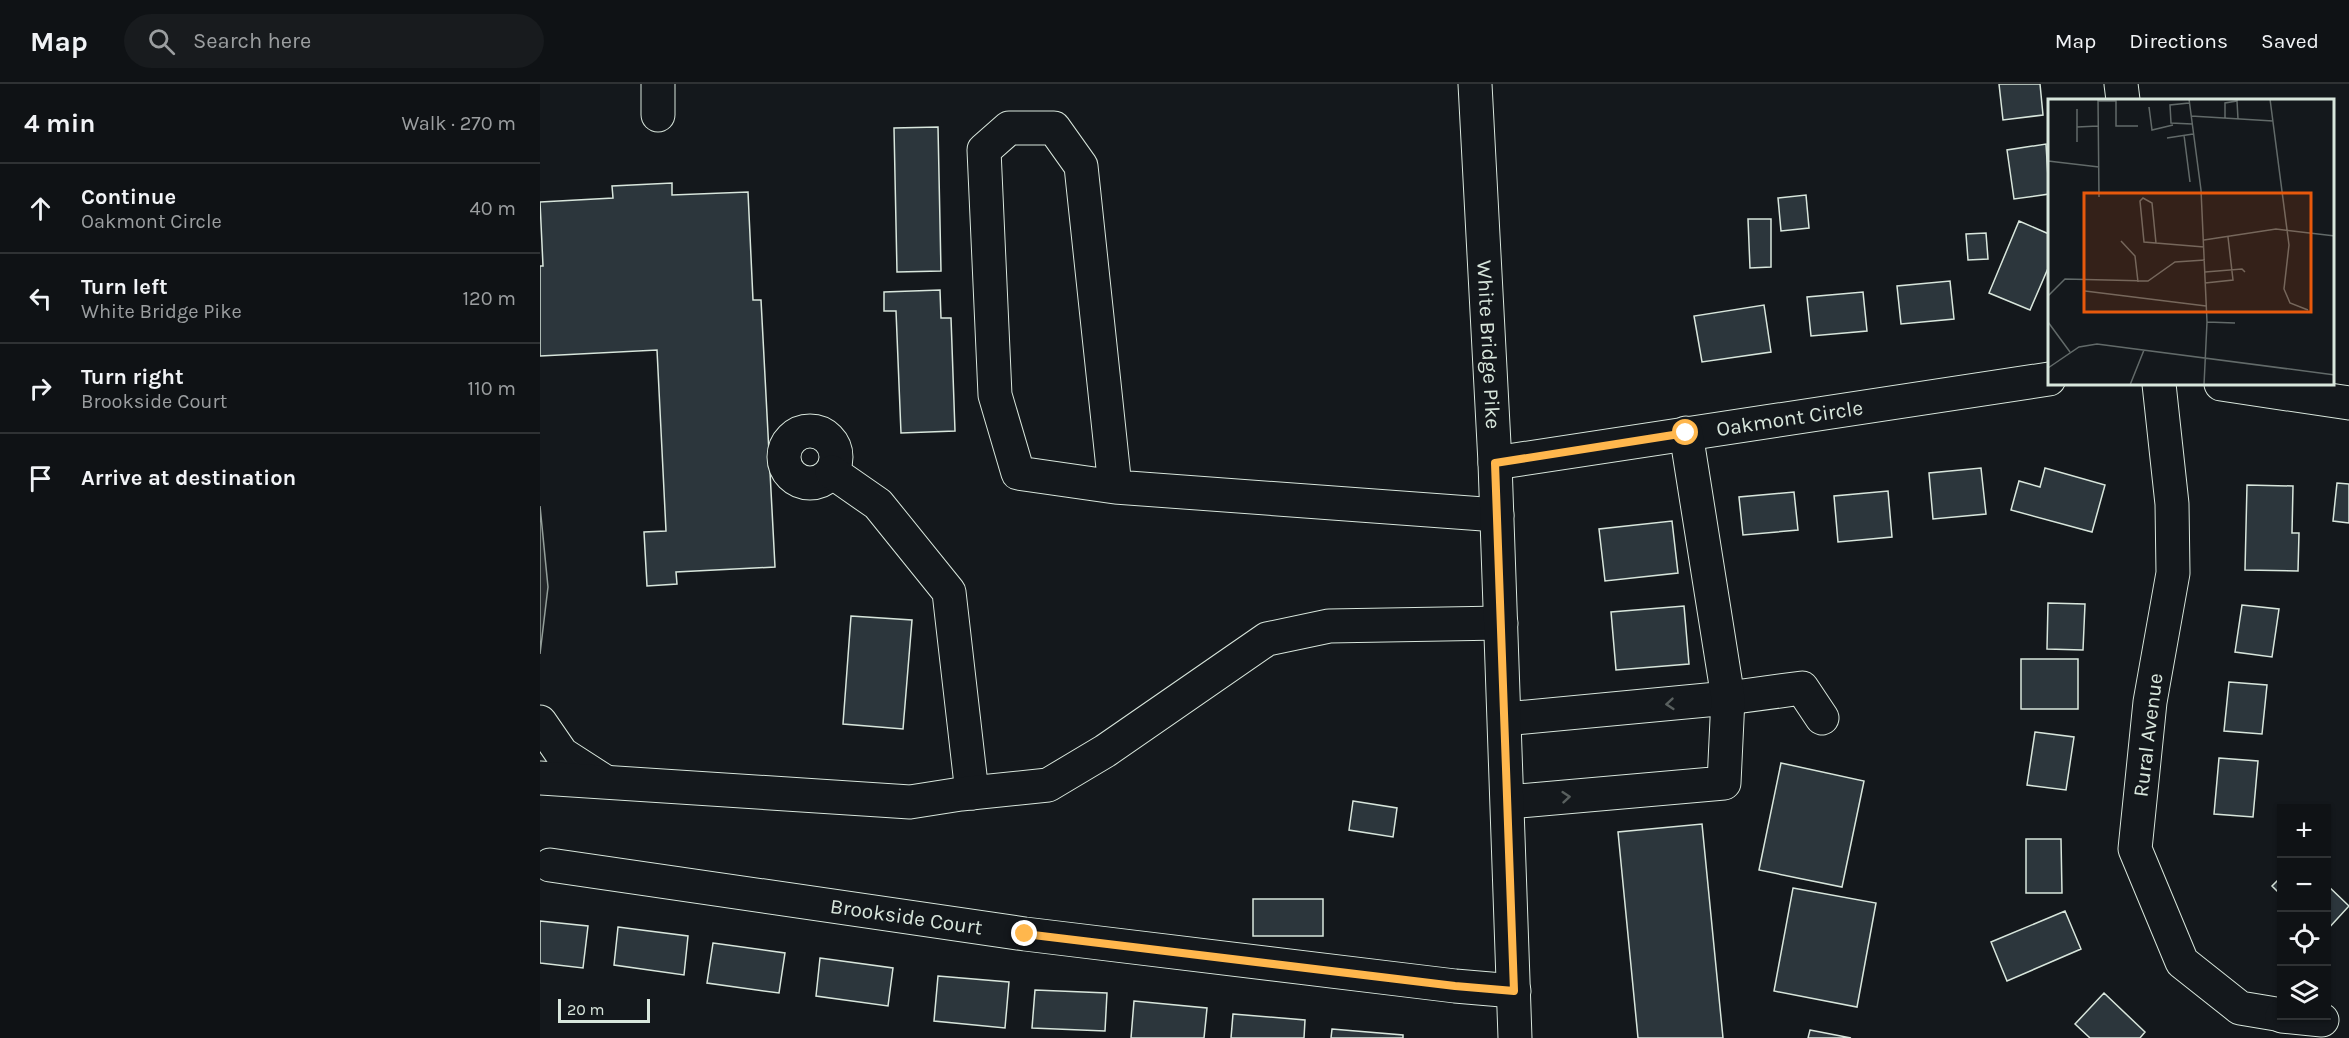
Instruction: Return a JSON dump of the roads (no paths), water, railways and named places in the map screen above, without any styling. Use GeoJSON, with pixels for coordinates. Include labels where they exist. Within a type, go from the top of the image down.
{"type":"FeatureCollection","features":[{"type":"Feature","properties":{"kind":"street","name":"White Bridge Pike"},"geometry":{"type":"LineString","coordinates":[[1475,84],[1495,463],[1515,1038]]}},
{"type":"Feature","properties":{"kind":"street"},"geometry":{"type":"LineString","coordinates":[[2121,84],[2123,99]]}},
{"type":"Feature","properties":{"kind":"street"},"geometry":{"type":"LineString","coordinates":[[1115,487],[1081,166],[1054,128],[1010,128],[984,150],[995,395],[1018,473],[1115,487],[1497,515]]}},
{"type":"Feature","properties":{"kind":"street","name":"Oakmont Circle"},"geometry":{"type":"LineString","coordinates":[[1495,463],[2048,379]]}},
{"type":"Feature","properties":{"kind":"street","name":"Rural Avenue"},"geometry":{"type":"LineString","coordinates":[[2159,386],[2172,504],[2173,573],[2150,702],[2135,849],[2182,962],[2240,1008],[2277,1014]]}},
{"type":"Feature","properties":{"kind":"street"},"geometry":{"type":"LineString","coordinates":[[2234,386],[2349,403]]}},
{"type":"Feature","properties":{"kind":"street"},"geometry":{"type":"LineString","coordinates":[[1508,802],[1724,783],[1728,698],[1686,433]]}},
{"type":"Feature","properties":{"kind":"street"},"geometry":{"type":"LineString","coordinates":[[832,472],[878,504],[949,592],[972,793]]}},
{"type":"Feature","properties":{"kind":"street"},"geometry":{"type":"LineString","coordinates":[[540,778],[910,802],[1048,785],[1105,751],[1267,639],[1329,626],[1501,623]]}},
{"type":"Feature","properties":{"kind":"street"},"geometry":{"type":"LineString","coordinates":[[1505,719],[1728,698],[1802,688],[1822,718]]}},
{"type":"Feature","properties":{"kind":"street"},"geometry":{"type":"LineString","coordinates":[[540,722],[562,754],[605,782]]}},
{"type":"Feature","properties":{"kind":"street","name":"Brookside Court"},"geometry":{"type":"LineString","coordinates":[[549,865],[1025,934],[1443,985],[1514,991]]}}]}
